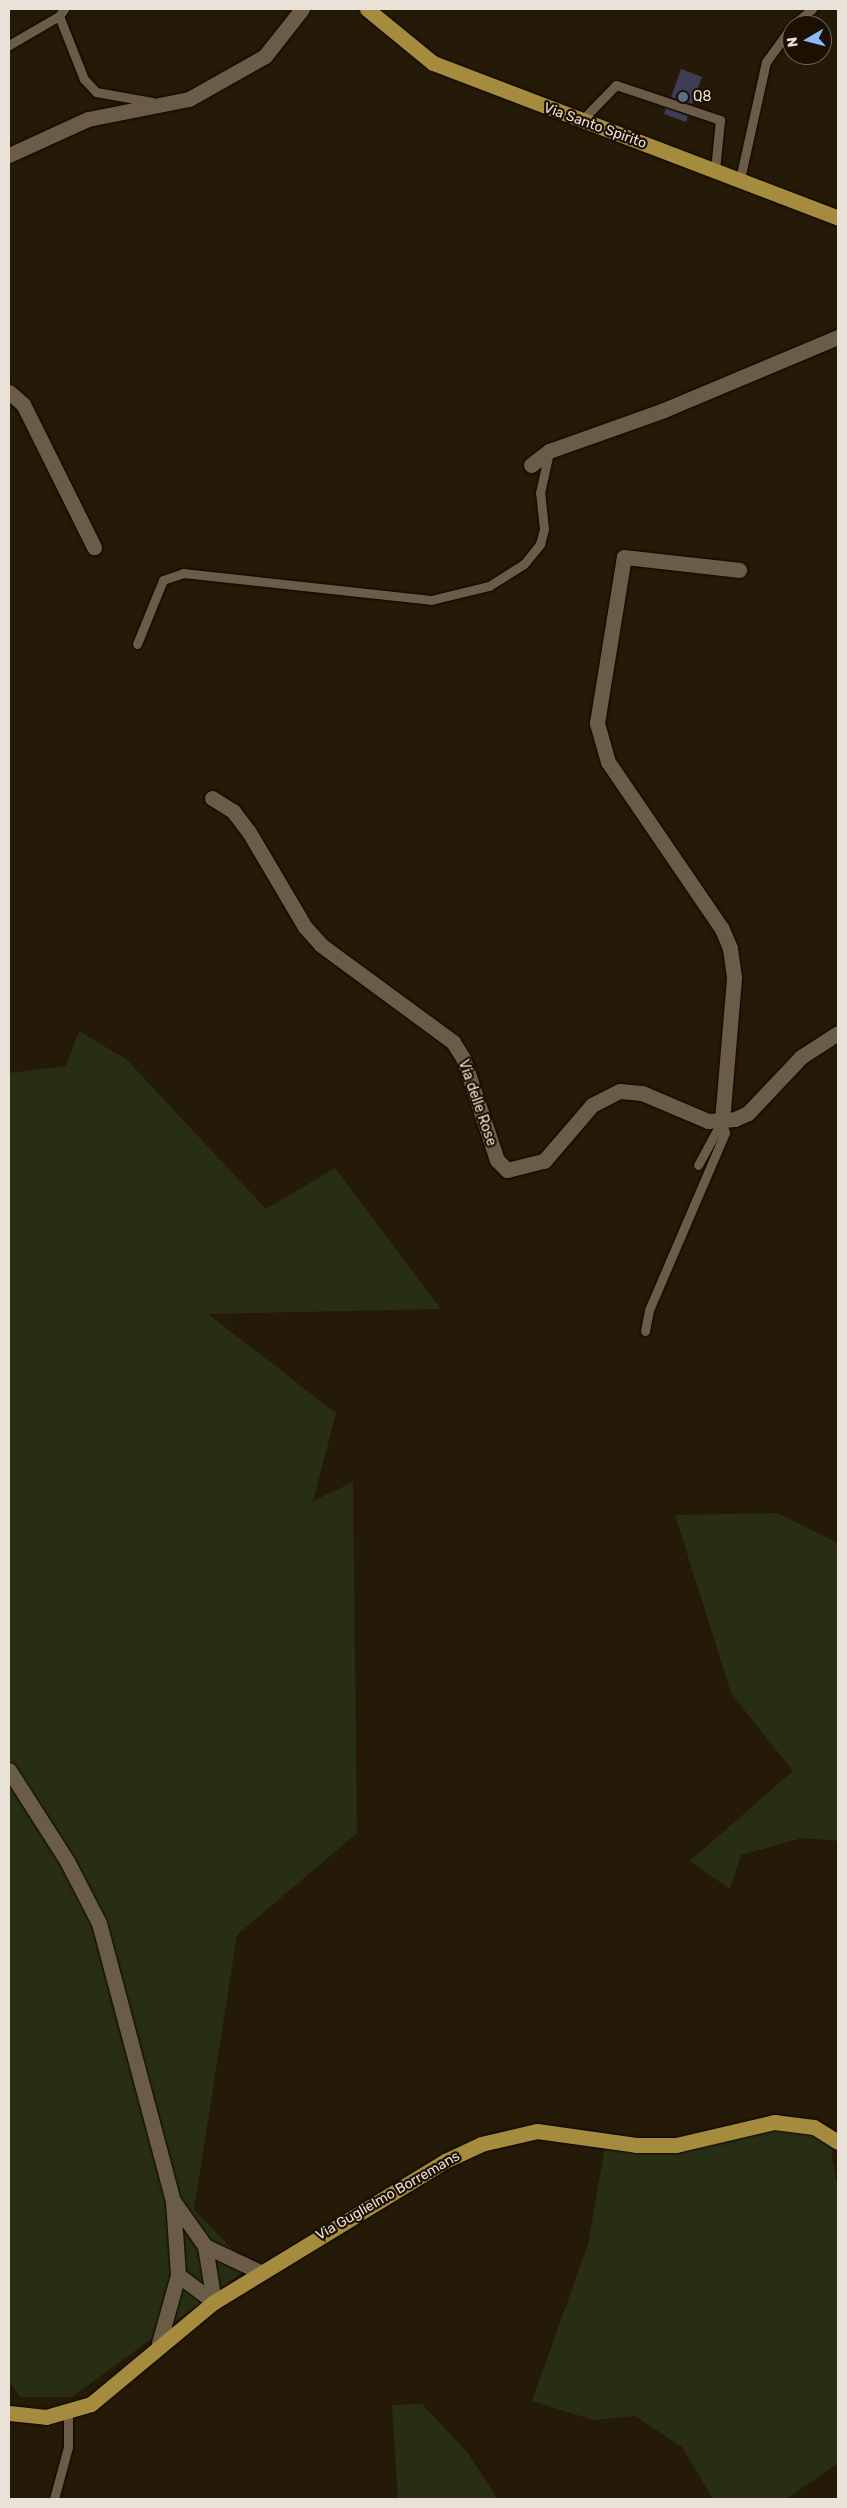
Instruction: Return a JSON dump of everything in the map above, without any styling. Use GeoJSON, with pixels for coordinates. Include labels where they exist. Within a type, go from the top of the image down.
{"type":"FeatureCollection","features":[{"type":"Feature","properties":{"kind":"main road","name":"Via Santo Spirito"},"geometry":{"type":"LineString","coordinates":[[367,9],[433,63],[838,218]]}},
{"type":"Feature","properties":{"kind":"main road","name":"Via Guglielmo Borremans"},"geometry":{"type":"LineString","coordinates":[[9,2413],[46,2417],[68,2413],[91,2404],[112,2388],[159,2343],[214,2302],[260,2272],[445,2161],[504,2137],[537,2131],[636,2145],[676,2145],[783,2122],[814,2127],[838,2142]]}},
{"type":"Feature","properties":{"kind":"street"},"geometry":{"type":"LineString","coordinates":[[9,155],[88,120],[190,99],[264,56],[302,9]]}},
{"type":"Feature","properties":{"kind":"street"},"geometry":{"type":"LineString","coordinates":[[531,465],[549,451],[664,410],[838,337]]}},
{"type":"Feature","properties":{"kind":"street"},"geometry":{"type":"LineString","coordinates":[[9,392],[23,404],[94,547]]}},
{"type":"Feature","properties":{"kind":"street"},"geometry":{"type":"LineString","coordinates":[[722,1121],[734,977],[730,948],[722,929],[608,762],[598,723],[624,558],[739,570]]}},
{"type":"Feature","properties":{"kind":"street","name":"Via delle Rose"},"geometry":{"type":"LineString","coordinates":[[212,798],[233,811],[249,832],[305,927],[321,945],[453,1042],[463,1058],[494,1152],[507,1170],[544,1162],[592,1105],[620,1091],[642,1093],[708,1121],[722,1121],[748,1113],[781,1074],[838,1033]]}},
{"type":"Feature","properties":{"kind":"street"},"geometry":{"type":"LineString","coordinates":[[9,1770],[68,1861],[99,1923],[173,2201],[178,2275],[159,2343]]}},
{"type":"Feature","properties":{"kind":"street"},"geometry":{"type":"LineString","coordinates":[[173,2201],[204,2246],[214,2302]]}},
{"type":"Feature","properties":{"kind":"street"},"geometry":{"type":"LineString","coordinates":[[204,2246],[260,2272]]}},
{"type":"Feature","properties":{"kind":"street"},"geometry":{"type":"LineString","coordinates":[[178,2275],[214,2302]]}},
{"type":"Feature","properties":{"kind":"lane"},"geometry":{"type":"LineString","coordinates":[[9,45],[62,13],[84,79],[96,92],[166,104]]}},
{"type":"Feature","properties":{"kind":"lane"},"geometry":{"type":"LineString","coordinates":[[740,179],[766,62],[782,41]]}},
{"type":"Feature","properties":{"kind":"lane"},"geometry":{"type":"LineString","coordinates":[[581,121],[616,85],[720,120],[715,170]]}},
{"type":"Feature","properties":{"kind":"lane"},"geometry":{"type":"LineString","coordinates":[[137,644],[163,580],[183,572],[432,600],[489,586],[524,564],[540,544],[544,529],[540,493],[549,451]]}},
{"type":"Feature","properties":{"kind":"lane"},"geometry":{"type":"LineString","coordinates":[[698,1165],[722,1121]]}},
{"type":"Feature","properties":{"kind":"lane"},"geometry":{"type":"LineString","coordinates":[[645,1331],[649,1310],[725,1133],[722,1121]]}},
{"type":"Feature","properties":{"kind":"lane"},"geometry":{"type":"LineString","coordinates":[[54,2499],[68,2447],[68,2413]]}},
{"type":"Feature","properties":{"kind":"green space"},"geometry":{"type":"Polygon","coordinates":[[[79,1031],[127,1060],[266,1209],[335,1168],[441,1309],[208,1314],[336,1413],[313,1501],[353,1482],[357,1833],[237,1935],[194,2210],[250,2267],[72,2397],[20,2397],[9,2381],[9,1073],[66,1066],[79,1031]]]}},
{"type":"Feature","properties":{"kind":"green space"},"geometry":{"type":"Polygon","coordinates":[[[777,1513],[838,1543],[838,1841],[802,1838],[741,1855],[730,1889],[690,1861],[793,1771],[731,1693],[675,1515],[777,1513]]]}},
{"type":"Feature","properties":{"kind":"green space"},"geometry":{"type":"Polygon","coordinates":[[[774,2122],[834,2139],[832,2160],[838,2187],[838,2463],[787,2499],[713,2499],[682,2447],[635,2416],[593,2420],[532,2401],[588,2244],[606,2142],[636,2145],[774,2122]]]}},
{"type":"Feature","properties":{"kind":"green space"},"geometry":{"type":"Polygon","coordinates":[[[422,2404],[467,2452],[498,2499],[398,2499],[392,2405],[422,2404]]]}},
{"type":"Feature","properties":{"kind":"building"},"geometry":{"type":"Polygon","coordinates":[[[681,69],[702,77],[692,104],[671,97],[681,69]]]}},
{"type":"Feature","properties":{"kind":"building"},"geometry":{"type":"Polygon","coordinates":[[[666,108],[688,116],[686,122],[664,114],[666,108]]]}},
{"type":"Feature","properties":{"kind":"place","name":"Q8"},"geometry":{"type":"Point","coordinates":[683,97]}}]}
